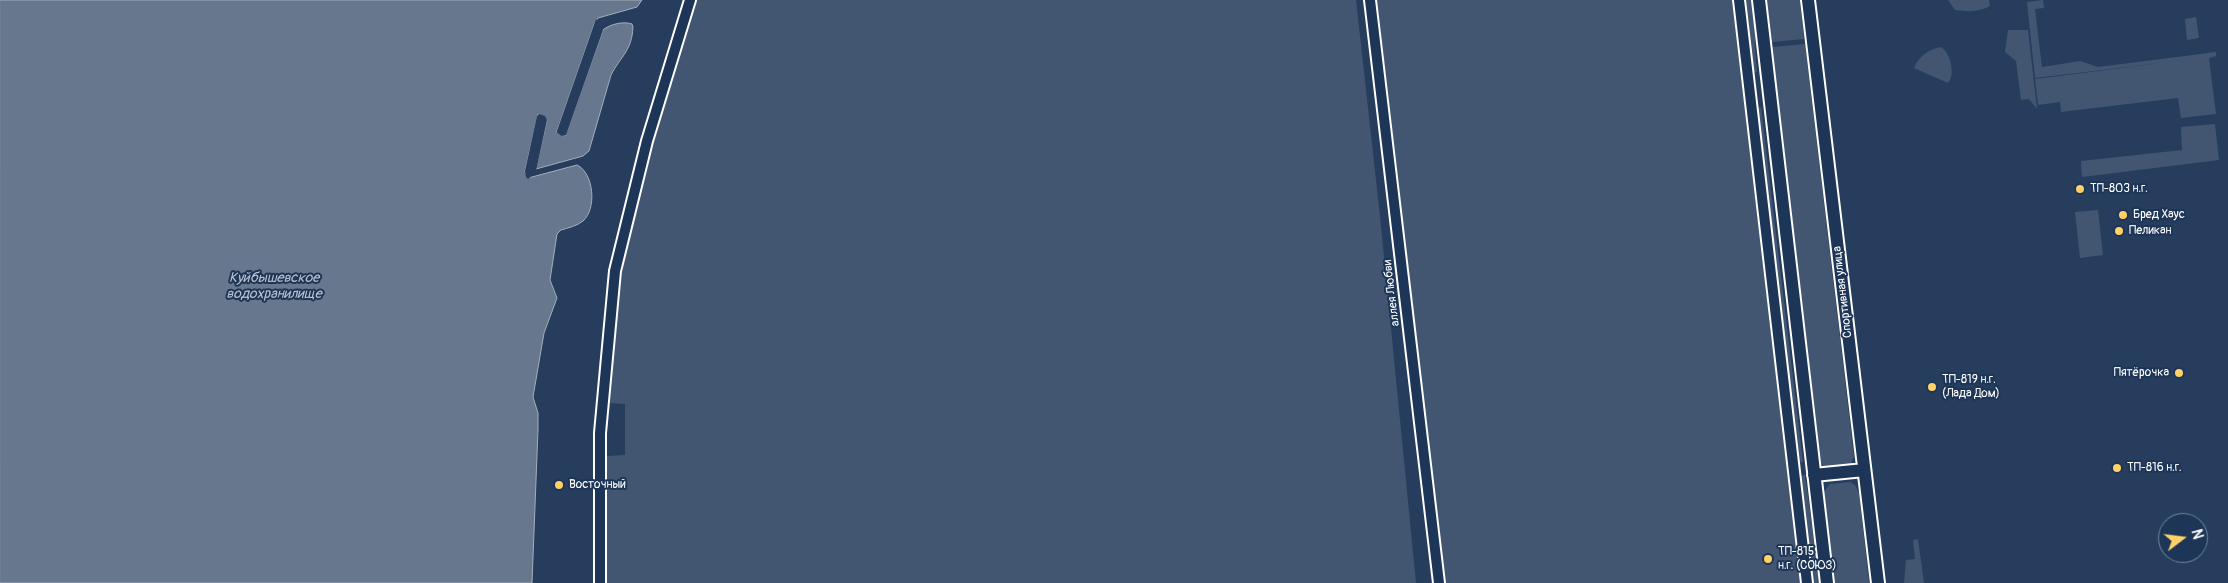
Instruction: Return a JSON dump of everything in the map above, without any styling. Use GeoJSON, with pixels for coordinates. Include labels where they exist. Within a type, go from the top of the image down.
{"type":"FeatureCollection","features":[{"type":"Feature","properties":{"kind":"main road"},"geometry":{"type":"LineString","coordinates":[[1759,0],[1827,583]]}},
{"type":"Feature","properties":{"kind":"main road","name":"Спортивная улица"},"geometry":{"type":"LineString","coordinates":[[1808,0],[1878,583]]}},
{"type":"Feature","properties":{"kind":"main road"},"geometry":{"type":"LineString","coordinates":[[1814,475],[1864,470]]}},
{"type":"Feature","properties":{"kind":"street"},"geometry":{"type":"LineString","coordinates":[[600,583],[600,433],[615,271],[647,141],[690,0]]}},
{"type":"Feature","properties":{"kind":"street","name":"аллея Любви"},"geometry":{"type":"LineString","coordinates":[[1370,0],[1439,583]]}},
{"type":"Feature","properties":{"kind":"street"},"geometry":{"type":"LineString","coordinates":[[1739,0],[1808,583]]}},
{"type":"Feature","properties":{"kind":"shaded area"},"geometry":{"type":"Polygon","coordinates":[[[696,0],[1356,0],[1380,216],[1416,583],[607,583],[607,456],[625,455],[625,404],[610,403],[612,352],[618,300],[626,249],[650,148],[679,49],[696,0]]]}},
{"type":"Feature","properties":{"kind":"shaded area"},"geometry":{"type":"Polygon","coordinates":[[[1377,0],[1732,0],[1800,583],[1445,583],[1377,0]]]}},
{"type":"Feature","properties":{"kind":"shaded area"},"geometry":{"type":"Polygon","coordinates":[[[1740,0],[1753,0],[1757,72],[1749,73],[1740,0]]]}},
{"type":"Feature","properties":{"kind":"shaded area"},"geometry":{"type":"Polygon","coordinates":[[[1767,0],[1800,0],[1804,39],[1772,42],[1767,0]]]}},
{"type":"Feature","properties":{"kind":"shaded area"},"geometry":{"type":"Polygon","coordinates":[[[1948,0],[1989,0],[1990,6],[1977,10],[1959,11],[1955,10],[1948,0]]]}},
{"type":"Feature","properties":{"kind":"shaded area"},"geometry":{"type":"Polygon","coordinates":[[[2043,0],[2044,8],[2035,9],[2042,67],[2080,61],[2098,67],[2216,52],[2216,56],[2209,58],[2216,114],[2181,118],[2178,98],[2061,112],[2060,102],[2038,105],[2035,79],[2162,63],[2035,78],[2027,2],[2043,0]]]}},
{"type":"Feature","properties":{"kind":"shaded area"},"geometry":{"type":"Polygon","coordinates":[[[2196,17],[2199,38],[2187,40],[2185,19],[2196,17]]]}},
{"type":"Feature","properties":{"kind":"shaded area"},"geometry":{"type":"Polygon","coordinates":[[[2008,30],[2028,30],[2037,109],[2029,99],[2021,100],[2016,61],[2005,52],[2008,30]]]}},
{"type":"Feature","properties":{"kind":"shaded area"},"geometry":{"type":"Polygon","coordinates":[[[1805,44],[1854,457],[1850,465],[1826,469],[1821,463],[1772,47],[1805,44]]]}},
{"type":"Feature","properties":{"kind":"shaded area"},"geometry":{"type":"Polygon","coordinates":[[[1941,47],[1949,58],[1952,69],[1952,75],[1948,83],[1914,68],[1924,54],[1941,47]]]}},
{"type":"Feature","properties":{"kind":"shaded area"},"geometry":{"type":"Polygon","coordinates":[[[1761,107],[1803,462],[1796,463],[1754,108],[1761,107]]]}},
{"type":"Feature","properties":{"kind":"shaded area"},"geometry":{"type":"Polygon","coordinates":[[[2215,124],[2219,160],[2082,177],[2081,161],[2182,150],[2181,127],[2215,124]]]}},
{"type":"Feature","properties":{"kind":"shaded area"},"geometry":{"type":"Polygon","coordinates":[[[2098,210],[2103,255],[2080,258],[2075,212],[2098,210]]]}},
{"type":"Feature","properties":{"kind":"shaded area"},"geometry":{"type":"Polygon","coordinates":[[[1805,475],[1820,583],[1810,583],[1797,477],[1805,475]]]}},
{"type":"Feature","properties":{"kind":"shaded area"},"geometry":{"type":"Polygon","coordinates":[[[1850,482],[1855,485],[1859,493],[1869,583],[1835,583],[1824,492],[1830,484],[1850,482]]]}},
{"type":"Feature","properties":{"kind":"shaded area"},"geometry":{"type":"Polygon","coordinates":[[[1918,539],[1924,583],[1904,583],[1906,560],[1915,559],[1913,540],[1918,539]]]}},
{"type":"Feature","properties":{"kind":"water","name":"Куйбышевское водохранилище"},"geometry":{"type":"Polygon","coordinates":[[[0,0],[642,0],[637,7],[598,18],[595,22],[557,131],[557,133],[565,136],[603,30],[609,26],[621,23],[632,24],[633,27],[628,48],[611,75],[589,151],[583,156],[536,169],[547,120],[538,114],[525,171],[528,178],[577,165],[587,175],[592,192],[590,208],[583,221],[575,226],[561,230],[557,234],[550,280],[557,298],[544,333],[533,397],[538,413],[538,429],[532,583],[0,583],[0,0]]]}},
{"type":"Feature","properties":{"kind":"pier"},"geometry":{"type":"Polygon","coordinates":[[[596,19],[598,22],[560,132],[564,133],[598,34],[602,28],[603,30],[566,135],[562,136],[557,131],[596,19]]]}},
{"type":"Feature","properties":{"kind":"pier"},"geometry":{"type":"Polygon","coordinates":[[[539,114],[545,116],[547,120],[536,171],[533,164],[544,120],[539,117],[528,172],[528,176],[533,175],[528,179],[525,171],[539,114]]]}},
{"type":"Feature","properties":{"kind":"place","name":"ТП-803 н.г."},"geometry":{"type":"Point","coordinates":[2080,189]}},
{"type":"Feature","properties":{"kind":"place","name":"Бред Хаус"},"geometry":{"type":"Point","coordinates":[2123,215]}},
{"type":"Feature","properties":{"kind":"place","name":"Пеликан"},"geometry":{"type":"Point","coordinates":[2119,231]}},
{"type":"Feature","properties":{"kind":"place","name":"Пятёрочка"},"geometry":{"type":"Point","coordinates":[2179,373]}},
{"type":"Feature","properties":{"kind":"place","name":"ТП-819 н.г. (Лада Дом)"},"geometry":{"type":"Point","coordinates":[1932,387]}},
{"type":"Feature","properties":{"kind":"place","name":"ТП-816 н.г."},"geometry":{"type":"Point","coordinates":[2117,468]}},
{"type":"Feature","properties":{"kind":"place","name":"Восточный"},"geometry":{"type":"Point","coordinates":[559,485]}},
{"type":"Feature","properties":{"kind":"place","name":"ТП-815 н.г. (СОЮЗ)"},"geometry":{"type":"Point","coordinates":[1768,559]}}]}
